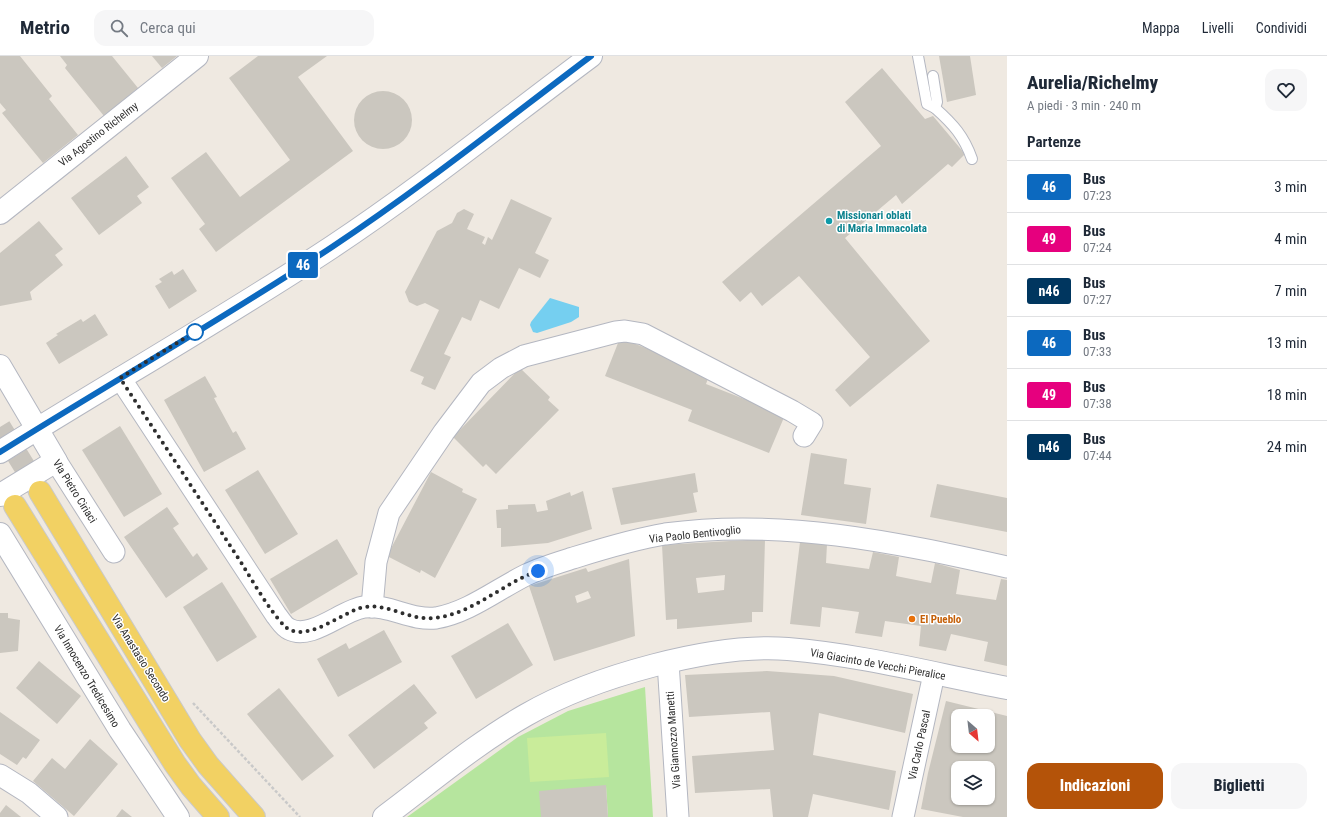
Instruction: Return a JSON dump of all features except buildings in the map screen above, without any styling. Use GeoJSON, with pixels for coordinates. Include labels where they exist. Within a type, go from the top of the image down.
{"type":"FeatureCollection","features":[{"type":"Feature","properties":{"kind":"main road","name":"Via Anastasio Secondo"},"geometry":{"type":"LineString","coordinates":[[40,492],[190,740],[208,765],[254,817]]}},
{"type":"Feature","properties":{"kind":"main road"},"geometry":{"type":"LineString","coordinates":[[8,501],[175,764],[191,786],[218,817]]}},
{"type":"Feature","properties":{"kind":"street","name":"Via Agostino Richelmy"},"geometry":{"type":"LineString","coordinates":[[0,213],[197,56]]}},
{"type":"Feature","properties":{"kind":"street"},"geometry":{"type":"LineString","coordinates":[[0,452],[259,294],[381,214],[591,56]]}},
{"type":"Feature","properties":{"kind":"street"},"geometry":{"type":"LineString","coordinates":[[372,607],[376,562],[389,513],[444,432],[481,383],[501,368],[524,356],[606,334],[625,331],[643,334],[792,411],[812,423],[804,436]]}},
{"type":"Feature","properties":{"kind":"street"},"geometry":{"type":"LineString","coordinates":[[0,366],[37,429]]}},
{"type":"Feature","properties":{"kind":"street","name":"Via Paolo Bentivoglio"},"geometry":{"type":"LineString","coordinates":[[120,378],[258,589],[287,628],[297,632],[311,630],[357,610],[372,607],[420,617],[434,618],[453,614],[477,603],[527,575],[573,558],[665,534],[744,528],[794,530],[876,540],[1007,567]]}},
{"type":"Feature","properties":{"kind":"street","name":"Via Pietro Ciriaci"},"geometry":{"type":"LineString","coordinates":[[37,429],[114,552]]}},
{"type":"Feature","properties":{"kind":"street"},"geometry":{"type":"LineString","coordinates":[[8,501],[56,461]]}},
{"type":"Feature","properties":{"kind":"street","name":"Via Innocenzo Tredicesimo"},"geometry":{"type":"LineString","coordinates":[[0,534],[120,730],[178,817]]}},
{"type":"Feature","properties":{"kind":"street","name":"Via Giacinto de Vecchi Pieralice"},"geometry":{"type":"LineString","coordinates":[[384,817],[473,749],[526,715],[556,700],[604,681],[668,662],[733,650],[786,648],[843,655],[1007,688]]}},
{"type":"Feature","properties":{"kind":"street","name":"Via Giannozzo Manetti"},"geometry":{"type":"LineString","coordinates":[[668,662],[678,817]]}},
{"type":"Feature","properties":{"kind":"street","name":"Via Carlo Pascal"},"geometry":{"type":"LineString","coordinates":[[903,817],[934,674]]}},
{"type":"Feature","properties":{"kind":"street"},"geometry":{"type":"LineString","coordinates":[[0,775],[29,793],[57,817]]}},
{"type":"Feature","properties":{"kind":"lane"},"geometry":{"type":"LineString","coordinates":[[918,56],[927,104],[935,108],[952,124],[966,142],[972,159]]}},
{"type":"Feature","properties":{"kind":"lane"},"geometry":{"type":"LineString","coordinates":[[933,76],[937,102],[935,108]]}},
{"type":"Feature","properties":{"kind":"path"},"geometry":{"type":"LineString","coordinates":[[192,702],[300,817]]}},
{"type":"Feature","properties":{"kind":"green space"},"geometry":{"type":"Polygon","coordinates":[[[645,687],[653,817],[608,817],[606,786],[541,817],[407,817],[518,737],[568,711],[645,687]]]}},
{"type":"Feature","properties":{"kind":"green space"},"geometry":{"type":"Polygon","coordinates":[[[606,733],[609,777],[530,782],[527,738],[606,733]]]}},
{"type":"Feature","properties":{"kind":"water"},"geometry":{"type":"Polygon","coordinates":[[[550,298],[579,307],[579,317],[571,322],[537,333],[533,332],[530,325],[531,322],[550,298]]]}},
{"type":"Feature","properties":{"kind":"tunnel"},"geometry":{"type":"LineString","coordinates":[[0,427],[40,492]]}},
{"type":"Feature","properties":{"kind":"bus line","name":"46"},"geometry":{"type":"LineString","coordinates":[[0,452],[259,294],[332,247],[381,214],[591,56]]}},
{"type":"Feature","properties":{"kind":"place","name":"Missionari oblati di Maria Immacolata"},"geometry":{"type":"Point","coordinates":[829,221]}},
{"type":"Feature","properties":{"kind":"place","name":"El Pueblo"},"geometry":{"type":"Point","coordinates":[912,619]}},
{"type":"Feature","properties":{"kind":"route"},"geometry":{"type":"LineString","coordinates":[[195,332],[198,330],[120,378],[258,589],[287,628],[297,632],[311,630],[365,607],[383,608],[406,615],[420,617],[434,618],[453,614],[477,603],[527,575],[538,571]]}}]}
